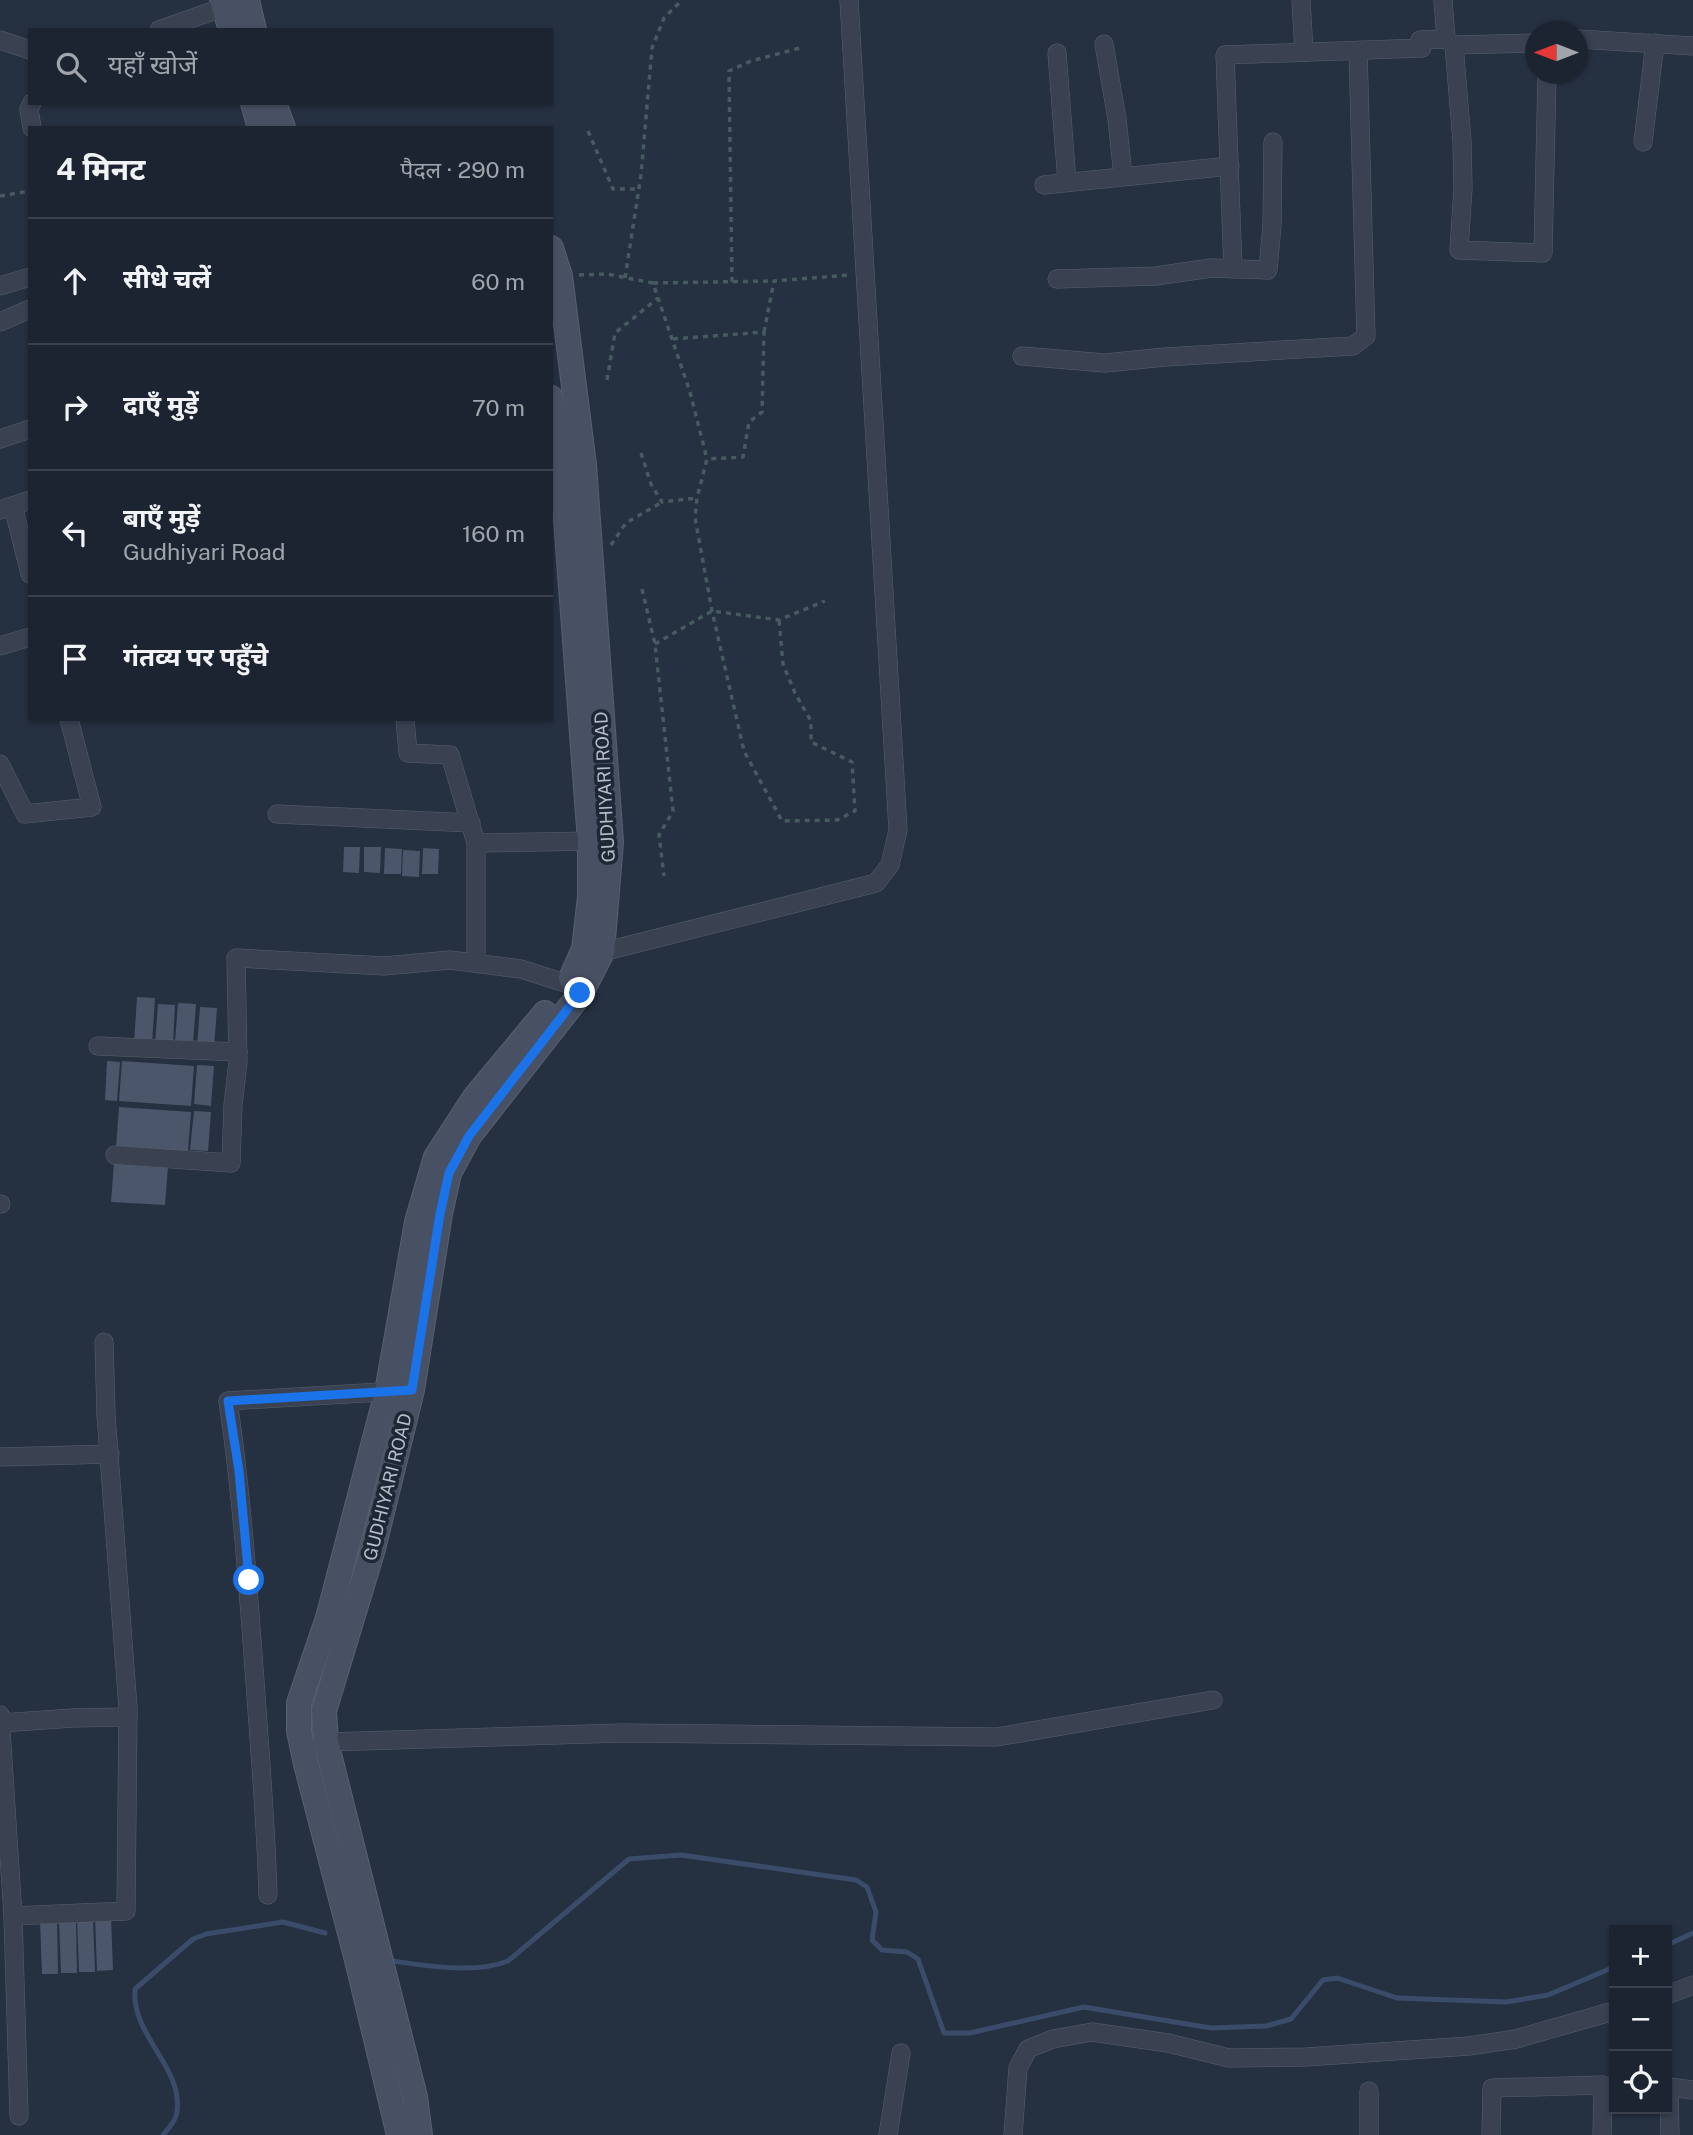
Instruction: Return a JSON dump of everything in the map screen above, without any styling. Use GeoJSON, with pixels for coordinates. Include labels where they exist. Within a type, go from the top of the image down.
{"type":"FeatureCollection","features":[{"type":"Feature","properties":{"kind":"street"},"geometry":{"type":"LineString","coordinates":[[602,952],[876,883],[890,865],[898,830],[849,0]]}},
{"type":"Feature","properties":{"kind":"street"},"geometry":{"type":"LineString","coordinates":[[1301,0],[1304,52]]}},
{"type":"Feature","properties":{"kind":"street"},"geometry":{"type":"LineString","coordinates":[[1443,0],[1450,42],[1463,176],[1459,250],[1543,253],[1547,84]]}},
{"type":"Feature","properties":{"kind":"street"},"geometry":{"type":"LineString","coordinates":[[166,28],[231,9],[252,28]]}},
{"type":"Feature","properties":{"kind":"street"},"geometry":{"type":"LineString","coordinates":[[0,40],[28,51]]}},
{"type":"Feature","properties":{"kind":"street"},"geometry":{"type":"LineString","coordinates":[[1233,269],[1224,55],[1422,48],[1420,40],[1525,43]]}},
{"type":"Feature","properties":{"kind":"street"},"geometry":{"type":"LineString","coordinates":[[1588,40],[1693,46]]}},
{"type":"Feature","properties":{"kind":"street"},"geometry":{"type":"LineString","coordinates":[[1643,142],[1655,43]]}},
{"type":"Feature","properties":{"kind":"street"},"geometry":{"type":"LineString","coordinates":[[1104,44],[1117,119],[1123,176]]}},
{"type":"Feature","properties":{"kind":"street"},"geometry":{"type":"LineString","coordinates":[[1022,356],[1105,363],[1353,346],[1366,336],[1357,51]]}},
{"type":"Feature","properties":{"kind":"street"},"geometry":{"type":"LineString","coordinates":[[1057,53],[1067,182]]}},
{"type":"Feature","properties":{"kind":"street"},"geometry":{"type":"LineString","coordinates":[[31,105],[29,109],[32,126]]}},
{"type":"Feature","properties":{"kind":"street"},"geometry":{"type":"LineString","coordinates":[[254,105],[259,126]]}},
{"type":"Feature","properties":{"kind":"street"},"geometry":{"type":"LineString","coordinates":[[275,105],[282,126]]}},
{"type":"Feature","properties":{"kind":"street"},"geometry":{"type":"LineString","coordinates":[[1057,279],[1156,276],[1211,268],[1268,270],[1272,225],[1273,142]]}},
{"type":"Feature","properties":{"kind":"street"},"geometry":{"type":"LineString","coordinates":[[1044,185],[1230,166]]}},
{"type":"Feature","properties":{"kind":"street","name":"GUDHIYARI ROAD"},"geometry":{"type":"LineString","coordinates":[[421,2135],[415,2097],[326,1742],[324,1711],[373,1549],[412,1390],[449,1173],[469,1136],[580,993],[602,952],[611,842],[584,465],[555,265]]}},
{"type":"Feature","properties":{"kind":"street"},"geometry":{"type":"LineString","coordinates":[[0,286],[28,278]]}},
{"type":"Feature","properties":{"kind":"street"},"geometry":{"type":"LineString","coordinates":[[0,322],[28,310]]}},
{"type":"Feature","properties":{"kind":"street","name":"GUDHIYARI ROAD"},"geometry":{"type":"LineString","coordinates":[[398,2135],[395,2111],[299,1731],[299,1703],[328,1618],[387,1392],[417,1222],[436,1157],[475,1097],[568,984],[584,949],[590,897],[590,841],[553,421]]}},
{"type":"Feature","properties":{"kind":"street"},"geometry":{"type":"LineString","coordinates":[[0,439],[28,430]]}},
{"type":"Feature","properties":{"kind":"street"},"geometry":{"type":"LineString","coordinates":[[14,505],[28,564]]}},
{"type":"Feature","properties":{"kind":"street"},"geometry":{"type":"LineString","coordinates":[[0,646],[28,638]]}},
{"type":"Feature","properties":{"kind":"street"},"geometry":{"type":"LineString","coordinates":[[0,764],[24,814],[92,807],[70,721]]}},
{"type":"Feature","properties":{"kind":"street"},"geometry":{"type":"LineString","coordinates":[[405,721],[408,754],[450,755],[477,843],[477,963]]}},
{"type":"Feature","properties":{"kind":"street"},"geometry":{"type":"LineString","coordinates":[[277,814],[471,823]]}},
{"type":"Feature","properties":{"kind":"street"},"geometry":{"type":"LineString","coordinates":[[477,843],[590,841]]}},
{"type":"Feature","properties":{"kind":"street"},"geometry":{"type":"LineString","coordinates":[[115,1155],[231,1163],[238,1052],[236,958],[384,966],[450,960],[521,969],[568,984]]}},
{"type":"Feature","properties":{"kind":"street"},"geometry":{"type":"LineString","coordinates":[[98,1046],[238,1052]]}},
{"type":"Feature","properties":{"kind":"street"},"geometry":{"type":"LineString","coordinates":[[13,1916],[126,1911],[128,1717],[106,1415],[104,1342]]}},
{"type":"Feature","properties":{"kind":"street"},"geometry":{"type":"LineString","coordinates":[[268,1895],[265,1802],[249,1580],[239,1471],[228,1401],[412,1390]]}},
{"type":"Feature","properties":{"kind":"street"},"geometry":{"type":"LineString","coordinates":[[0,1457],[110,1454]]}},
{"type":"Feature","properties":{"kind":"street"},"geometry":{"type":"LineString","coordinates":[[326,1742],[622,1733],[997,1737],[1213,1700]]}},
{"type":"Feature","properties":{"kind":"street"},"geometry":{"type":"LineString","coordinates":[[0,1715],[3,1831],[13,1916],[19,2116]]}},
{"type":"Feature","properties":{"kind":"street"},"geometry":{"type":"LineString","coordinates":[[1,1723],[128,1717]]}},
{"type":"Feature","properties":{"kind":"street"},"geometry":{"type":"LineString","coordinates":[[1672,1993],[1693,1985]]}},
{"type":"Feature","properties":{"kind":"street"},"geometry":{"type":"LineString","coordinates":[[1013,2135],[1018,2068],[1028,2049],[1053,2039],[1091,2032],[1168,2043],[1228,2057],[1391,2053],[1516,2039],[1609,2012]]}},
{"type":"Feature","properties":{"kind":"street"},"geometry":{"type":"LineString","coordinates":[[888,2135],[901,2053]]}},
{"type":"Feature","properties":{"kind":"street"},"geometry":{"type":"LineString","coordinates":[[1491,2135],[1492,2088],[1602,2085],[1602,2135]]}},
{"type":"Feature","properties":{"kind":"street"},"geometry":{"type":"LineString","coordinates":[[1670,2135],[1669,2087],[1693,2090]]}},
{"type":"Feature","properties":{"kind":"street"},"geometry":{"type":"LineString","coordinates":[[1369,2091],[1369,2135]]}},
{"type":"Feature","properties":{"kind":"path"},"geometry":{"type":"LineString","coordinates":[[625,278],[639,189],[652,48],[664,18],[682,0]]}},
{"type":"Feature","properties":{"kind":"path"},"geometry":{"type":"LineString","coordinates":[[732,282],[729,71],[751,61],[800,48]]}},
{"type":"Feature","properties":{"kind":"path"},"geometry":{"type":"LineString","coordinates":[[588,131],[612,189],[639,189]]}},
{"type":"Feature","properties":{"kind":"path"},"geometry":{"type":"LineString","coordinates":[[0,196],[28,191]]}},
{"type":"Feature","properties":{"kind":"path"},"geometry":{"type":"LineString","coordinates":[[555,265],[653,283],[774,281],[865,274]]}},
{"type":"Feature","properties":{"kind":"path"},"geometry":{"type":"LineString","coordinates":[[707,459],[743,457],[749,422],[762,412],[764,332],[774,281]]}},
{"type":"Feature","properties":{"kind":"path"},"geometry":{"type":"LineString","coordinates":[[653,283],[690,392],[707,459],[696,498],[695,518],[712,611],[744,751],[782,821],[837,820],[855,811],[852,762],[811,742],[811,721],[783,664],[779,620]]}},
{"type":"Feature","properties":{"kind":"path"},"geometry":{"type":"LineString","coordinates":[[607,380],[615,333],[658,298]]}},
{"type":"Feature","properties":{"kind":"path"},"geometry":{"type":"LineString","coordinates":[[673,339],[764,332]]}},
{"type":"Feature","properties":{"kind":"path"},"geometry":{"type":"LineString","coordinates":[[641,453],[651,484],[662,502]]}},
{"type":"Feature","properties":{"kind":"path"},"geometry":{"type":"LineString","coordinates":[[610,546],[626,523],[662,502],[696,498]]}},
{"type":"Feature","properties":{"kind":"path"},"geometry":{"type":"LineString","coordinates":[[642,589],[655,644],[673,811],[659,835],[664,876]]}},
{"type":"Feature","properties":{"kind":"path"},"geometry":{"type":"LineString","coordinates":[[655,644],[712,611],[779,620],[825,601]]}},
{"type":"Feature","properties":{"kind":"building"},"geometry":{"type":"Polygon","coordinates":[[[344,847],[360,847],[359,873],[343,872],[344,847]]]}},
{"type":"Feature","properties":{"kind":"building"},"geometry":{"type":"Polygon","coordinates":[[[364,847],[381,847],[380,873],[364,872],[364,847]]]}},
{"type":"Feature","properties":{"kind":"building"},"geometry":{"type":"Polygon","coordinates":[[[385,848],[402,849],[401,874],[384,874],[385,848]]]}},
{"type":"Feature","properties":{"kind":"building"},"geometry":{"type":"Polygon","coordinates":[[[423,848],[439,849],[438,874],[422,874],[423,848]]]}},
{"type":"Feature","properties":{"kind":"building"},"geometry":{"type":"Polygon","coordinates":[[[403,850],[420,851],[419,877],[402,876],[403,850]]]}},
{"type":"Feature","properties":{"kind":"building"},"geometry":{"type":"Polygon","coordinates":[[[137,997],[155,998],[152,1044],[134,1043],[137,997]]]}},
{"type":"Feature","properties":{"kind":"building"},"geometry":{"type":"Polygon","coordinates":[[[178,1003],[196,1004],[193,1043],[175,1042],[178,1003]]]}},
{"type":"Feature","properties":{"kind":"building"},"geometry":{"type":"Polygon","coordinates":[[[158,1004],[175,1005],[173,1045],[155,1043],[158,1004]]]}},
{"type":"Feature","properties":{"kind":"building"},"geometry":{"type":"Polygon","coordinates":[[[200,1007],[217,1008],[214,1048],[197,1046],[200,1007]]]}},
{"type":"Feature","properties":{"kind":"building"},"geometry":{"type":"Polygon","coordinates":[[[107,1061],[120,1062],[117,1101],[105,1100],[107,1061]]]}},
{"type":"Feature","properties":{"kind":"building"},"geometry":{"type":"Polygon","coordinates":[[[122,1061],[194,1066],[191,1106],[119,1101],[122,1061]]]}},
{"type":"Feature","properties":{"kind":"building"},"geometry":{"type":"Polygon","coordinates":[[[197,1065],[214,1066],[211,1106],[194,1104],[197,1065]]]}},
{"type":"Feature","properties":{"kind":"building"},"geometry":{"type":"Polygon","coordinates":[[[119,1107],[191,1112],[188,1151],[116,1147],[119,1107]]]}},
{"type":"Feature","properties":{"kind":"building"},"geometry":{"type":"Polygon","coordinates":[[[194,1111],[211,1112],[208,1151],[190,1150],[194,1111]]]}},
{"type":"Feature","properties":{"kind":"building"},"geometry":{"type":"Polygon","coordinates":[[[114,1162],[168,1166],[165,1205],[111,1202],[114,1162]]]}},
{"type":"Feature","properties":{"kind":"building"},"geometry":{"type":"Polygon","coordinates":[[[111,1916],[113,1970],[97,1971],[95,1917],[111,1916]]]}},
{"type":"Feature","properties":{"kind":"building"},"geometry":{"type":"Polygon","coordinates":[[[77,1918],[93,1918],[95,1972],[79,1972],[77,1918]]]}},
{"type":"Feature","properties":{"kind":"building"},"geometry":{"type":"Polygon","coordinates":[[[76,1919],[77,1973],[61,1973],[59,1920],[76,1919]]]}},
{"type":"Feature","properties":{"kind":"building"},"geometry":{"type":"Polygon","coordinates":[[[40,1920],[57,1920],[58,1974],[42,1974],[40,1920]]]}},
{"type":"Feature","properties":{"kind":"waterway"},"geometry":{"type":"LineString","coordinates":[[393,1961],[467,1968],[508,1961],[629,1859],[681,1855],[856,1880],[867,1887],[876,1912],[872,1940],[882,1950],[907,1952],[918,1959],[944,2033],[970,2033],[1084,2007],[1211,2028],[1266,2026],[1291,2019],[1323,1980],[1337,1978],[1397,1998],[1506,2002],[1548,1995],[1609,1969]]}},
{"type":"Feature","properties":{"kind":"waterway"},"geometry":{"type":"LineString","coordinates":[[163,2135],[176,2115],[177,2095],[165,2065],[141,2022],[135,1989],[193,1939],[206,1934],[283,1922],[325,1933]]}},
{"type":"Feature","properties":{"kind":"waterway"},"geometry":{"type":"LineString","coordinates":[[1672,1943],[1693,1933]]}},
{"type":"Feature","properties":{"kind":"route"},"geometry":{"type":"LineString","coordinates":[[249,1580],[239,1471],[228,1401],[412,1390],[449,1173],[469,1136],[516,1079],[580,993]]}}]}
